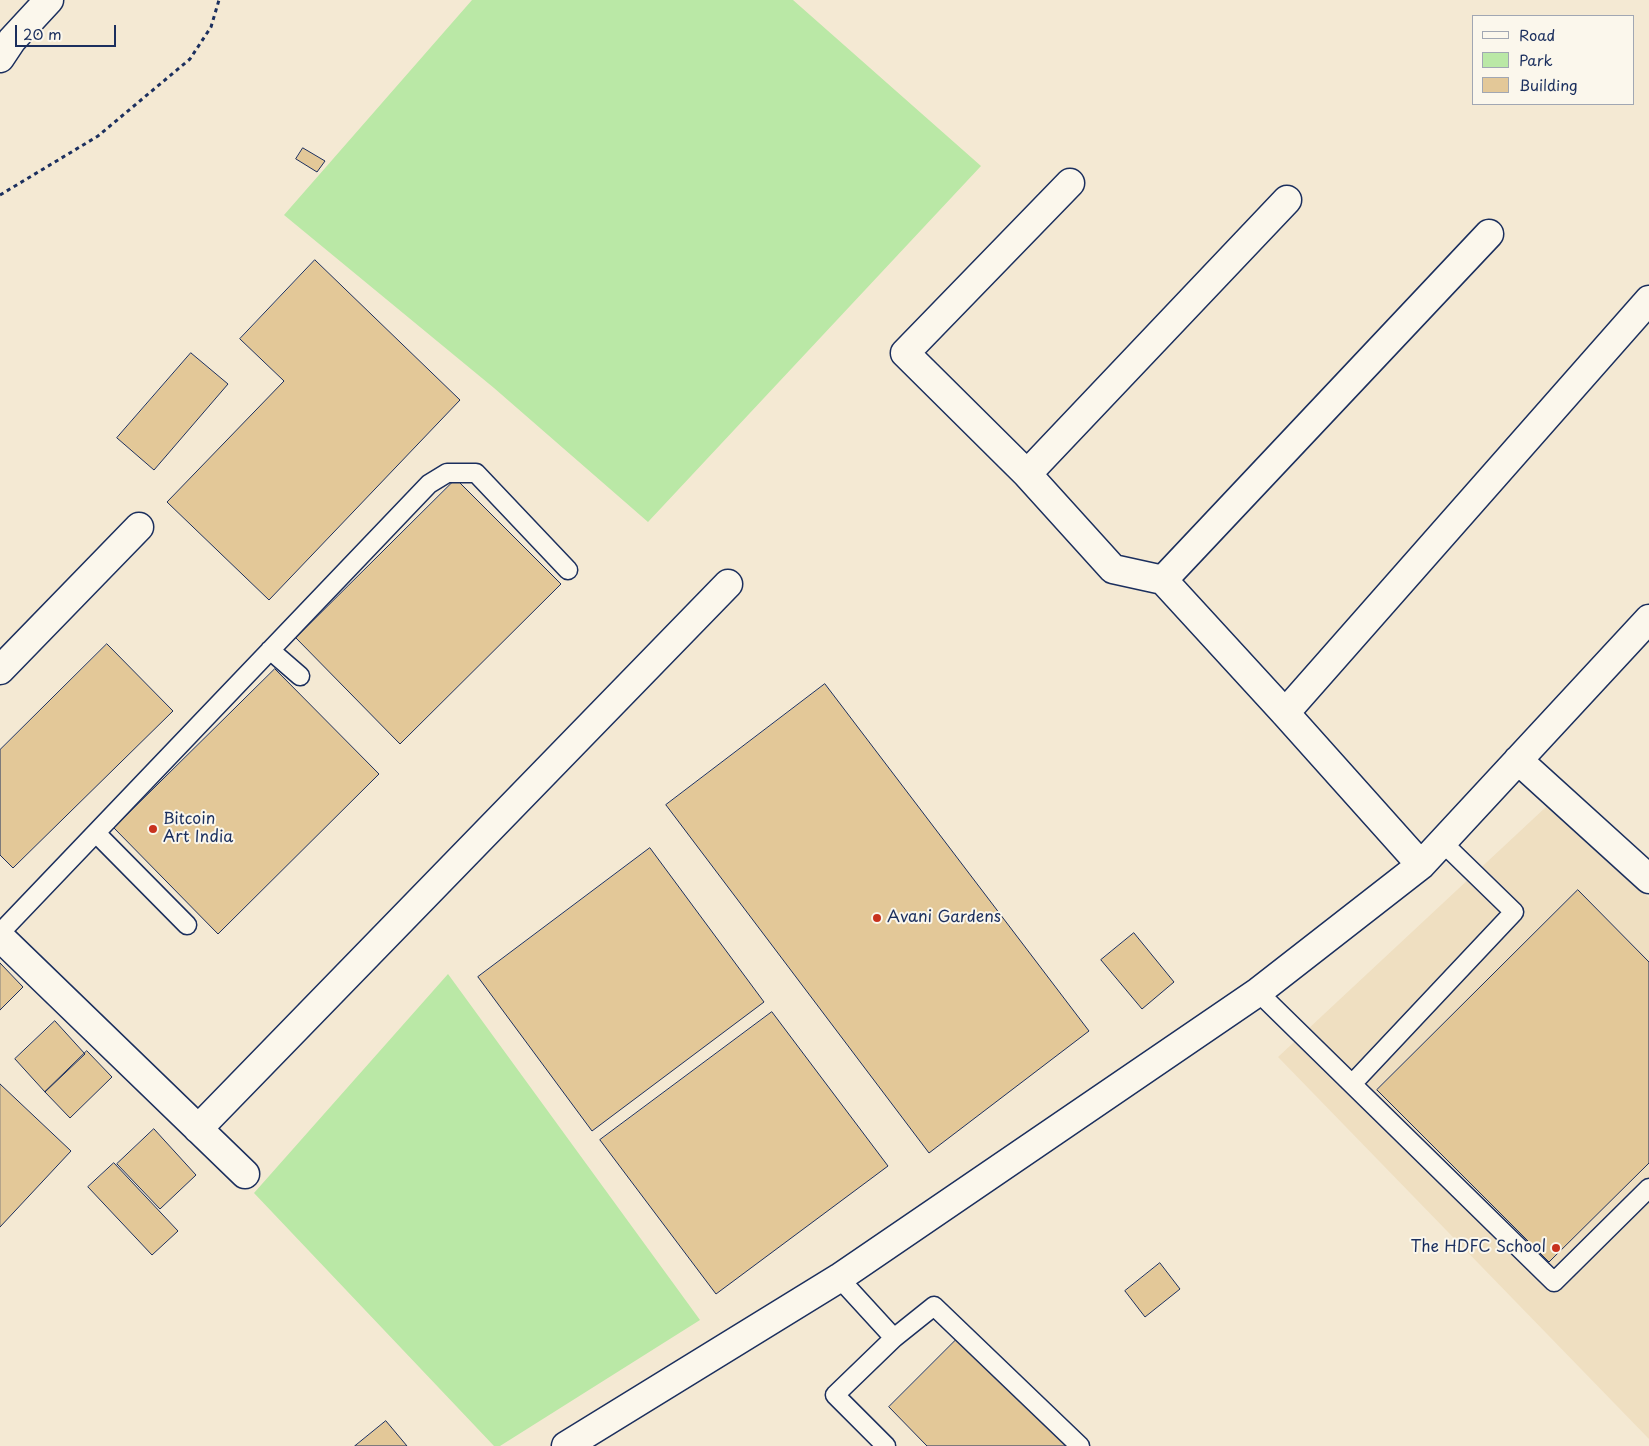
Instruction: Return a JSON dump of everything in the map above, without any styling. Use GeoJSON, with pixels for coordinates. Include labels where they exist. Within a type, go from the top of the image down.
{"type":"FeatureCollection","features":[{"type":"Feature","properties":{"kind":"street"},"geometry":{"type":"LineString","coordinates":[[0,58],[12,40],[49,0]]}},
{"type":"Feature","properties":{"kind":"street"},"geometry":{"type":"LineString","coordinates":[[1070,183],[905,353],[1027,474],[1113,569],[1163,580],[1421,864]]}},
{"type":"Feature","properties":{"kind":"street"},"geometry":{"type":"LineString","coordinates":[[1027,474],[1286,200]]}},
{"type":"Feature","properties":{"kind":"street"},"geometry":{"type":"LineString","coordinates":[[1163,580],[1489,234]]}},
{"type":"Feature","properties":{"kind":"street"},"geometry":{"type":"LineString","coordinates":[[1285,713],[1649,300]]}},
{"type":"Feature","properties":{"kind":"street"},"geometry":{"type":"LineString","coordinates":[[0,670],[139,527]]}},
{"type":"Feature","properties":{"kind":"street"},"geometry":{"type":"LineString","coordinates":[[198,1129],[728,584]]}},
{"type":"Feature","properties":{"kind":"street"},"geometry":{"type":"LineString","coordinates":[[566,1446],[839,1278],[1258,992],[1421,864],[1649,619]]}},
{"type":"Feature","properties":{"kind":"street"},"geometry":{"type":"LineString","coordinates":[[1518,760],[1644,866]]}},
{"type":"Feature","properties":{"kind":"street"},"geometry":{"type":"LineString","coordinates":[[0,937],[245,1174]]}},
{"type":"Feature","properties":{"kind":"lane"},"geometry":{"type":"LineString","coordinates":[[0,933],[429,484],[447,473],[476,473],[568,570]]}},
{"type":"Feature","properties":{"kind":"lane"},"geometry":{"type":"LineString","coordinates":[[270,650],[300,676]]}},
{"type":"Feature","properties":{"kind":"lane"},"geometry":{"type":"LineString","coordinates":[[96,833],[187,925]]}},
{"type":"Feature","properties":{"kind":"lane"},"geometry":{"type":"LineString","coordinates":[[1352,1084],[1514,912],[1442,842]]}},
{"type":"Feature","properties":{"kind":"lane"},"geometry":{"type":"LineString","coordinates":[[1258,992],[1554,1282],[1649,1188]]}},
{"type":"Feature","properties":{"kind":"lane"},"geometry":{"type":"LineString","coordinates":[[839,1278],[894,1338]]}},
{"type":"Feature","properties":{"kind":"lane"},"geometry":{"type":"LineString","coordinates":[[886,1446],[835,1395],[894,1338],[934,1306],[1080,1446]]}},
{"type":"Feature","properties":{"kind":"path"},"geometry":{"type":"LineString","coordinates":[[0,195],[98,136],[190,59],[211,27],[219,0]]}},
{"type":"Feature","properties":{"kind":"shaded area","name":"The HDFC School"},"geometry":{"type":"Polygon","coordinates":[[[1547,806],[1649,898],[1649,1439],[1278,1057],[1547,806]]]}},
{"type":"Feature","properties":{"kind":"green space"},"geometry":{"type":"Polygon","coordinates":[[[472,0],[793,0],[981,166],[648,522],[494,388],[284,215],[472,0]]]}},
{"type":"Feature","properties":{"kind":"green space"},"geometry":{"type":"Polygon","coordinates":[[[448,974],[700,1320],[500,1446],[494,1446],[254,1193],[448,974]]]}},
{"type":"Feature","properties":{"kind":"building"},"geometry":{"type":"Polygon","coordinates":[[[303,148],[325,161],[317,172],[296,159],[303,148]]]}},
{"type":"Feature","properties":{"kind":"building"},"geometry":{"type":"Polygon","coordinates":[[[315,260],[460,400],[269,600],[167,502],[284,381],[240,339],[315,260]]]}},
{"type":"Feature","properties":{"kind":"building"},"geometry":{"type":"Polygon","coordinates":[[[191,353],[228,384],[154,470],[117,438],[191,353]]]}},
{"type":"Feature","properties":{"kind":"building"},"geometry":{"type":"Polygon","coordinates":[[[456,479],[561,584],[400,744],[296,638],[456,479]]]}},
{"type":"Feature","properties":{"kind":"building"},"geometry":{"type":"Polygon","coordinates":[[[107,644],[173,711],[13,868],[0,855],[0,750],[107,644]]]}},
{"type":"Feature","properties":{"kind":"building"},"geometry":{"type":"Polygon","coordinates":[[[275,669],[379,774],[218,934],[114,828],[275,669]]]}},
{"type":"Feature","properties":{"kind":"building","name":"Avani Gardens"},"geometry":{"type":"Polygon","coordinates":[[[825,684],[1089,1031],[929,1153],[666,805],[825,684]]]}},
{"type":"Feature","properties":{"kind":"building"},"geometry":{"type":"Polygon","coordinates":[[[650,848],[764,1002],[592,1131],[478,977],[650,848]]]}},
{"type":"Feature","properties":{"kind":"building"},"geometry":{"type":"Polygon","coordinates":[[[1578,890],[1649,962],[1649,1163],[1549,1262],[1377,1090],[1578,890]]]}},
{"type":"Feature","properties":{"kind":"building"},"geometry":{"type":"Polygon","coordinates":[[[1134,933],[1174,982],[1142,1009],[1101,960],[1134,933]]]}},
{"type":"Feature","properties":{"kind":"building"},"geometry":{"type":"Polygon","coordinates":[[[0,963],[23,987],[0,1010],[0,963]]]}},
{"type":"Feature","properties":{"kind":"building"},"geometry":{"type":"Polygon","coordinates":[[[772,1012],[888,1166],[716,1294],[600,1140],[772,1012]]]}},
{"type":"Feature","properties":{"kind":"building"},"geometry":{"type":"Polygon","coordinates":[[[55,1021],[85,1054],[45,1092],[15,1059],[55,1021]]]}},
{"type":"Feature","properties":{"kind":"building"},"geometry":{"type":"Polygon","coordinates":[[[87,1051],[112,1077],[70,1118],[45,1092],[87,1051]]]}},
{"type":"Feature","properties":{"kind":"building"},"geometry":{"type":"Polygon","coordinates":[[[0,1084],[71,1151],[0,1227],[0,1084]]]}},
{"type":"Feature","properties":{"kind":"building"},"geometry":{"type":"Polygon","coordinates":[[[154,1129],[196,1175],[160,1209],[117,1164],[154,1129]]]}},
{"type":"Feature","properties":{"kind":"building"},"geometry":{"type":"Polygon","coordinates":[[[114,1163],[178,1231],[152,1255],[88,1187],[114,1163]]]}},
{"type":"Feature","properties":{"kind":"building"},"geometry":{"type":"Polygon","coordinates":[[[1160,1263],[1180,1289],[1145,1317],[1125,1291],[1160,1263]]]}},
{"type":"Feature","properties":{"kind":"building"},"geometry":{"type":"Polygon","coordinates":[[[959,1337],[1069,1446],[927,1446],[889,1407],[959,1337]]]}},
{"type":"Feature","properties":{"kind":"building"},"geometry":{"type":"Polygon","coordinates":[[[386,1421],[407,1446],[355,1446],[386,1421]]]}},
{"type":"Feature","properties":{"kind":"place","name":"Bitcoin Art India"},"geometry":{"type":"Point","coordinates":[153,829]}},
{"type":"Feature","properties":{"kind":"place","name":"Avani Gardens"},"geometry":{"type":"Point","coordinates":[877,918]}},
{"type":"Feature","properties":{"kind":"place","name":"The HDFC School"},"geometry":{"type":"Point","coordinates":[1556,1248]}}]}
